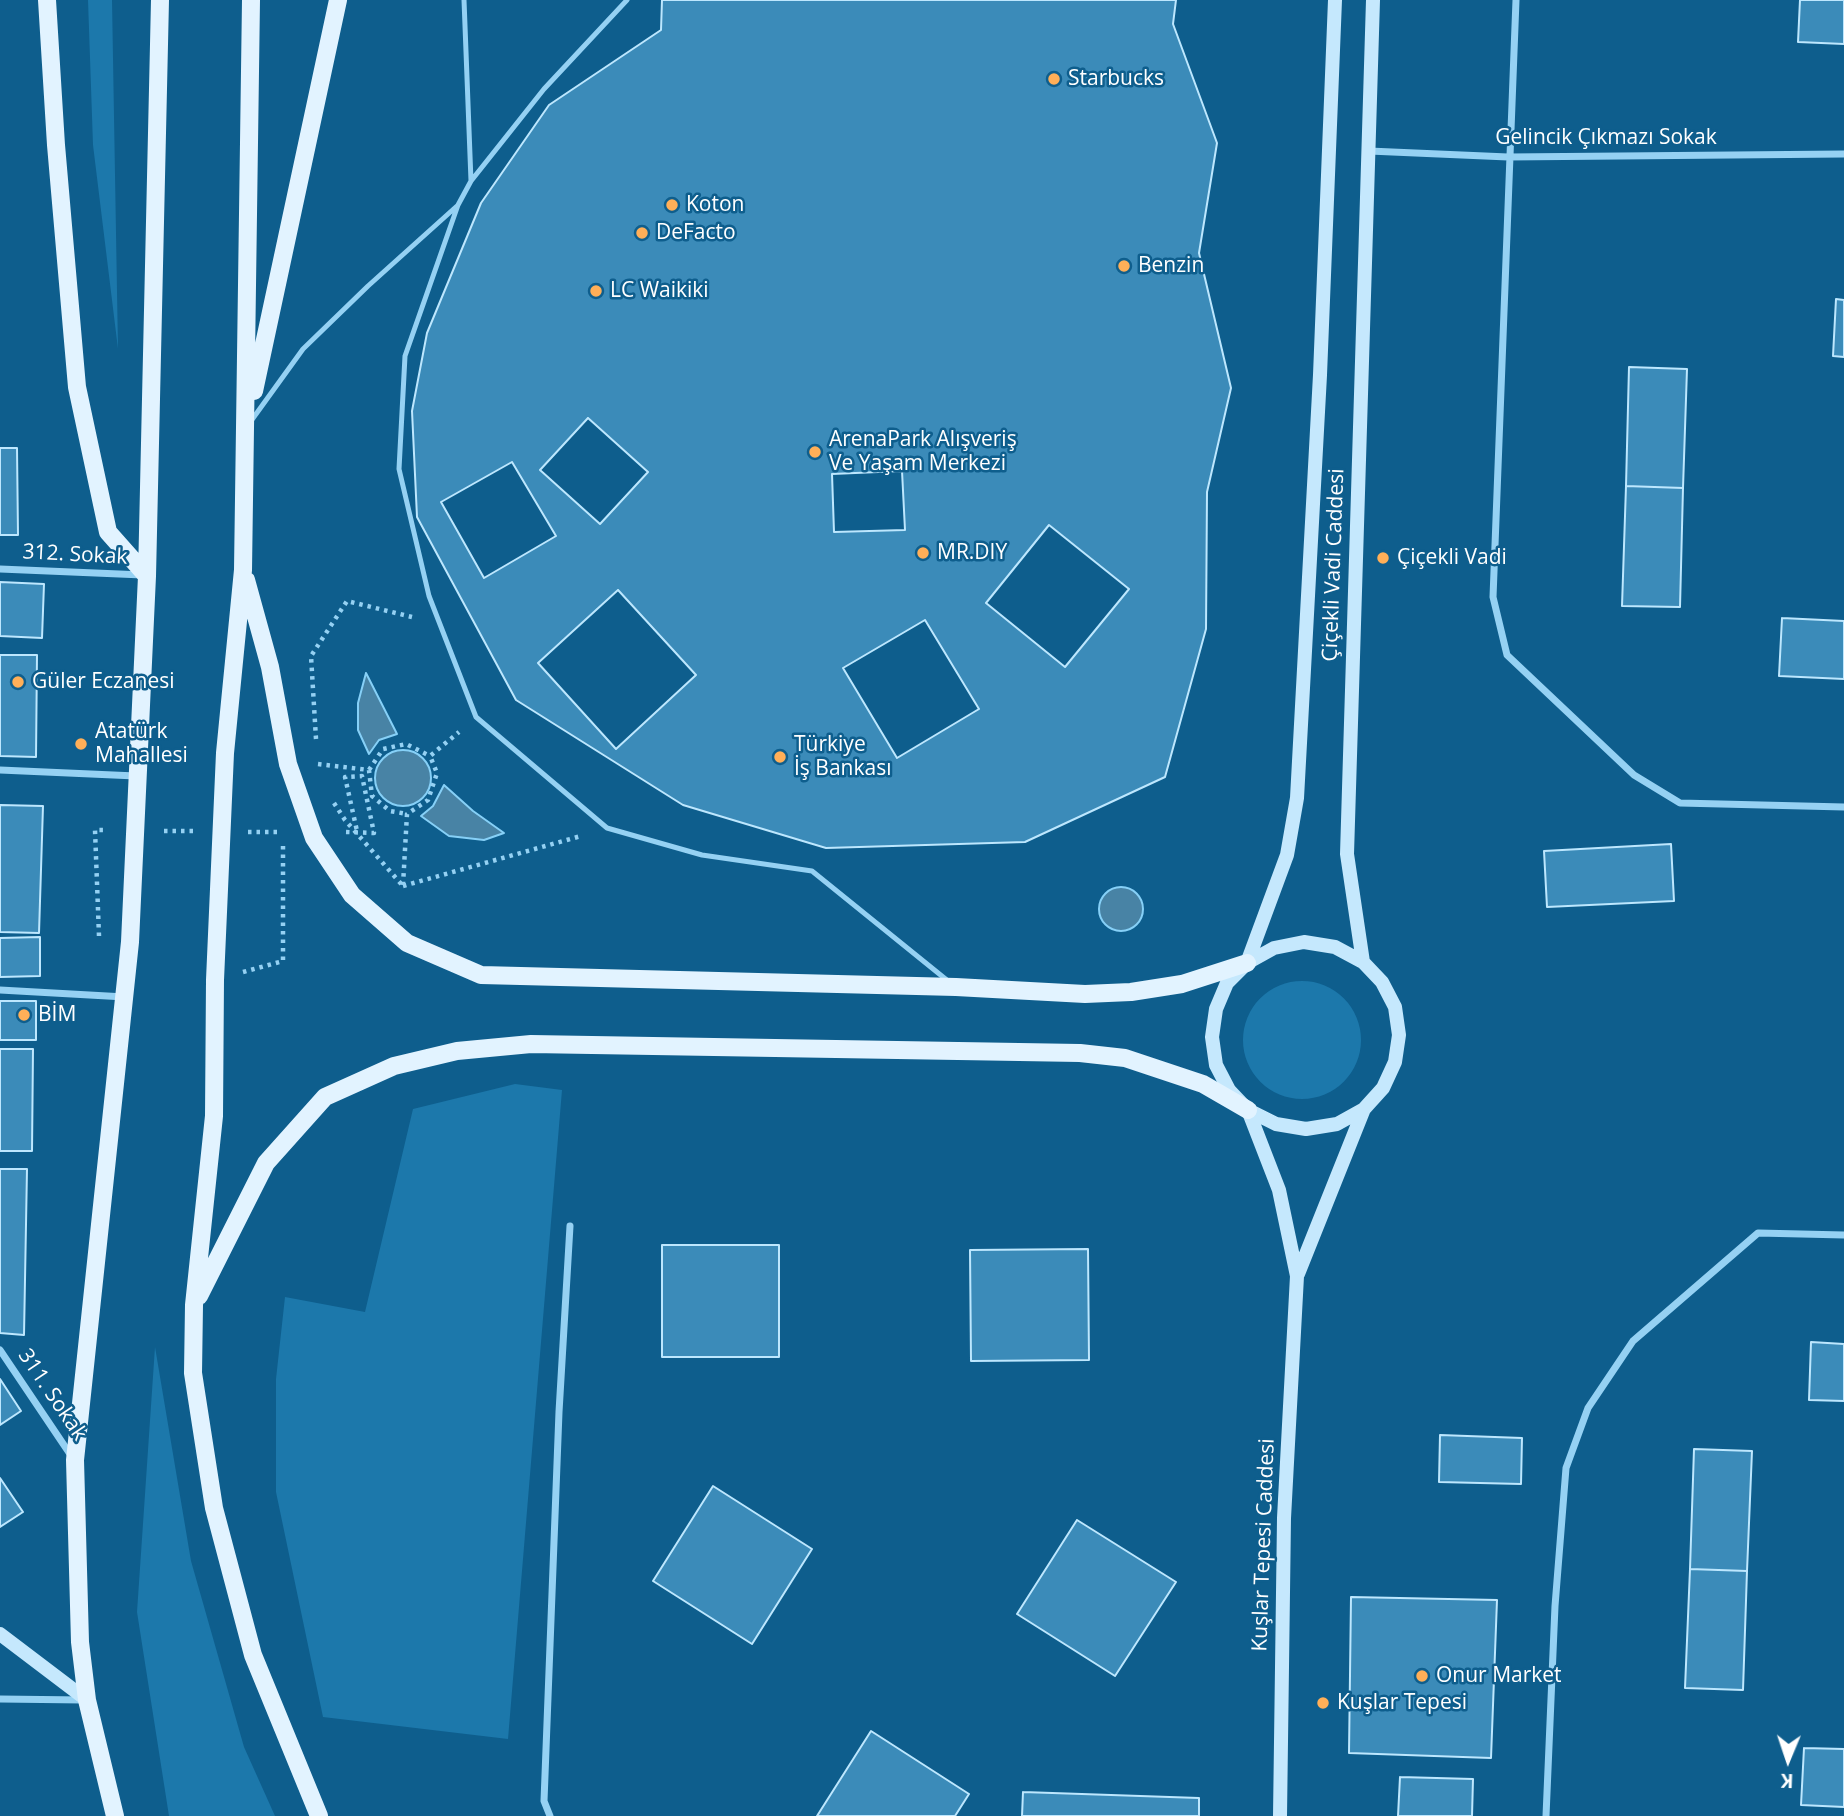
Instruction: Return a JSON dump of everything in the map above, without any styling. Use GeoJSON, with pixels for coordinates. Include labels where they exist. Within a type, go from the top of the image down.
{"type":"FeatureCollection","features":[{"type":"Feature","properties":{"kind":"main road"},"geometry":{"type":"LineString","coordinates":[[47,0],[76,387],[108,532],[147,576]]}},
{"type":"Feature","properties":{"kind":"main road"},"geometry":{"type":"LineString","coordinates":[[115,1816],[87,1700],[80,1642],[75,1460],[130,942],[147,576],[160,0]]}},
{"type":"Feature","properties":{"kind":"main road"},"geometry":{"type":"LineString","coordinates":[[251,0],[243,570],[225,753],[215,980],[214,1116],[194,1305],[193,1373],[214,1508],[253,1655],[319,1816]]}},
{"type":"Feature","properties":{"kind":"main road"},"geometry":{"type":"LineString","coordinates":[[246,429],[338,0]]}},
{"type":"Feature","properties":{"kind":"main road"},"geometry":{"type":"LineString","coordinates":[[243,570],[270,667],[288,764],[314,838],[352,895],[407,943],[481,975],[956,987],[1085,994],[1131,992],[1182,984],[1247,963]]}},
{"type":"Feature","properties":{"kind":"main road"},"geometry":{"type":"LineString","coordinates":[[194,1305],[266,1163],[325,1097],[394,1066],[457,1051],[531,1044],[1080,1053],[1125,1058],[1203,1084],[1248,1110]]}},
{"type":"Feature","properties":{"kind":"street","name":"Çiçekli Vadi Caddesi"},"geometry":{"type":"LineString","coordinates":[[1247,963],[1287,855],[1297,798],[1320,375],[1335,0]]}},
{"type":"Feature","properties":{"kind":"street","name":"Çiçekli Vadi Caddesi"},"geometry":{"type":"LineString","coordinates":[[1363,962],[1347,854],[1373,0]]}},
{"type":"Feature","properties":{"kind":"street"},"geometry":{"type":"LineString","coordinates":[[1516,0],[1493,597],[1507,655],[1634,775],[1680,803],[1844,807]]}},
{"type":"Feature","properties":{"kind":"street","name":"Gelincik Çıkmazı Sokak"},"geometry":{"type":"LineString","coordinates":[[1368,151],[1508,157],[1844,154]]}},
{"type":"Feature","properties":{"kind":"street","name":"312. Sokak"},"geometry":{"type":"LineString","coordinates":[[0,569],[147,576]]}},
{"type":"Feature","properties":{"kind":"street"},"geometry":{"type":"LineString","coordinates":[[0,770],[137,776]]}},
{"type":"Feature","properties":{"kind":"street"},"geometry":{"type":"LineString","coordinates":[[1304,942],[1335,947],[1363,962],[1382,982],[1395,1007],[1399,1035],[1395,1062],[1383,1088],[1364,1109],[1338,1124],[1306,1129],[1276,1124],[1248,1110],[1229,1090],[1216,1065],[1212,1037],[1216,1009],[1227,984],[1247,963],[1273,947],[1304,942]]}},
{"type":"Feature","properties":{"kind":"street"},"geometry":{"type":"LineString","coordinates":[[0,990],[125,997]]}},
{"type":"Feature","properties":{"kind":"street","name":"Kuşlar Tepesi Caddesi"},"geometry":{"type":"LineString","coordinates":[[1297,1276],[1364,1109]]}},
{"type":"Feature","properties":{"kind":"street","name":"Kuşlar Tepesi Caddesi"},"geometry":{"type":"LineString","coordinates":[[1248,1110],[1279,1190],[1297,1276],[1284,1518],[1280,1816]]}},
{"type":"Feature","properties":{"kind":"street"},"geometry":{"type":"LineString","coordinates":[[550,1816],[544,1801],[559,1412],[570,1226]]}},
{"type":"Feature","properties":{"kind":"street"},"geometry":{"type":"LineString","coordinates":[[1546,1816],[1555,1606],[1566,1468],[1588,1408],[1633,1341],[1758,1233],[1844,1235]]}},
{"type":"Feature","properties":{"kind":"street","name":"311. Sokak"},"geometry":{"type":"LineString","coordinates":[[0,1350],[75,1460]]}},
{"type":"Feature","properties":{"kind":"street"},"geometry":{"type":"LineString","coordinates":[[0,1634],[87,1700]]}},
{"type":"Feature","properties":{"kind":"street"},"geometry":{"type":"LineString","coordinates":[[0,1699],[87,1700]]}},
{"type":"Feature","properties":{"kind":"lane"},"geometry":{"type":"LineString","coordinates":[[464,0],[471,181]]}},
{"type":"Feature","properties":{"kind":"lane"},"geometry":{"type":"LineString","coordinates":[[614,0],[620,8]]}},
{"type":"Feature","properties":{"kind":"lane"},"geometry":{"type":"LineString","coordinates":[[627,0],[544,89],[471,181],[458,205],[405,356],[399,469],[429,596],[476,717],[607,828],[702,855],[812,871],[956,987]]}},
{"type":"Feature","properties":{"kind":"lane"},"geometry":{"type":"LineString","coordinates":[[246,429],[303,349],[458,205]]}},
{"type":"Feature","properties":{"kind":"path"},"geometry":{"type":"LineString","coordinates":[[321,774],[317,764],[311,656],[347,601],[440,624]]}},
{"type":"Feature","properties":{"kind":"path"},"geometry":{"type":"LineString","coordinates":[[430,756],[476,717]]}},
{"type":"Feature","properties":{"kind":"path"},"geometry":{"type":"LineString","coordinates":[[406,744],[430,756],[437,773],[429,800],[407,814],[390,811],[372,796],[369,770],[383,749],[406,744]]}},
{"type":"Feature","properties":{"kind":"path"},"geometry":{"type":"LineString","coordinates":[[317,764],[369,770]]}},
{"type":"Feature","properties":{"kind":"path"},"geometry":{"type":"LineString","coordinates":[[357,831],[345,777],[362,776],[374,833]]}},
{"type":"Feature","properties":{"kind":"path"},"geometry":{"type":"LineString","coordinates":[[330,794],[345,820],[403,886]]}},
{"type":"Feature","properties":{"kind":"path"},"geometry":{"type":"LineString","coordinates":[[403,886],[407,814]]}},
{"type":"Feature","properties":{"kind":"path"},"geometry":{"type":"LineString","coordinates":[[403,886],[607,828]]}},
{"type":"Feature","properties":{"kind":"path"},"geometry":{"type":"LineString","coordinates":[[95,830],[99,948]]}},
{"type":"Feature","properties":{"kind":"path"},"geometry":{"type":"LineString","coordinates":[[215,980],[283,961],[283,832]]}},
{"type":"Feature","properties":{"kind":"shaded area"},"geometry":{"type":"Polygon","coordinates":[[[88,0],[112,0],[118,349],[93,145],[88,0]]]}},
{"type":"Feature","properties":{"kind":"shaded area"},"geometry":{"type":"Polygon","coordinates":[[[366,673],[397,734],[379,740],[369,754],[358,730],[358,703],[366,673]]]}},
{"type":"Feature","properties":{"kind":"shaded area"},"geometry":{"type":"Polygon","coordinates":[[[403,750],[418,755],[426,763],[431,778],[426,793],[418,801],[403,806],[388,801],[380,793],[375,778],[380,763],[388,755],[403,750]]]}},
{"type":"Feature","properties":{"kind":"shaded area"},"geometry":{"type":"Polygon","coordinates":[[[444,785],[473,811],[504,833],[484,840],[449,836],[421,816],[433,806],[444,785]]]}},
{"type":"Feature","properties":{"kind":"shaded area"},"geometry":{"type":"Polygon","coordinates":[[[1121,887],[1130,888],[1137,893],[1142,900],[1142,918],[1137,925],[1130,930],[1121,931],[1112,930],[1105,925],[1100,918],[1099,909],[1100,900],[1105,893],[1112,888],[1121,887]]]}},
{"type":"Feature","properties":{"kind":"shaded area"},"geometry":{"type":"Polygon","coordinates":[[[1302,981],[1335,991],[1351,1007],[1361,1040],[1351,1073],[1335,1089],[1302,1099],[1269,1089],[1253,1073],[1243,1040],[1253,1007],[1269,991],[1302,981]]]}},
{"type":"Feature","properties":{"kind":"shaded area"},"geometry":{"type":"Polygon","coordinates":[[[515,1084],[562,1090],[508,1739],[323,1717],[276,1492],[276,1379],[285,1297],[365,1312],[413,1109],[515,1084]]]}},
{"type":"Feature","properties":{"kind":"shaded area"},"geometry":{"type":"Polygon","coordinates":[[[155,1347],[191,1561],[244,1747],[275,1816],[169,1816],[137,1612],[155,1347]]]}},
{"type":"Feature","properties":{"kind":"building","name":"ArenaPark Alışveriş Ve Yaşam Merkezi"},"geometry":{"type":"Polygon","coordinates":[[[662,0],[1176,0],[1173,24],[1217,143],[1199,253],[1231,388],[1207,492],[1206,629],[1165,777],[1025,842],[826,848],[683,805],[516,700],[417,517],[412,411],[427,333],[481,203],[549,105],[661,30],[662,0]]]}},
{"type":"Feature","properties":{"kind":"building"},"geometry":{"type":"Polygon","coordinates":[[[1800,0],[1844,0],[1844,44],[1798,42],[1800,0]]]}},
{"type":"Feature","properties":{"kind":"building"},"geometry":{"type":"Polygon","coordinates":[[[1836,299],[1844,300],[1844,357],[1833,356],[1836,299]]]}},
{"type":"Feature","properties":{"kind":"building"},"geometry":{"type":"Polygon","coordinates":[[[1629,367],[1687,369],[1683,488],[1626,486],[1629,367]]]}},
{"type":"Feature","properties":{"kind":"building"},"geometry":{"type":"Polygon","coordinates":[[[588,418],[648,472],[600,524],[540,470],[588,418]]]}},
{"type":"Feature","properties":{"kind":"building"},"geometry":{"type":"Polygon","coordinates":[[[0,448],[17,448],[18,535],[0,535],[0,448]]]}},
{"type":"Feature","properties":{"kind":"building"},"geometry":{"type":"Polygon","coordinates":[[[512,462],[556,536],[484,578],[441,502],[512,462]]]}},
{"type":"Feature","properties":{"kind":"building"},"geometry":{"type":"Polygon","coordinates":[[[902,471],[905,530],[834,532],[832,474],[902,471]]]}},
{"type":"Feature","properties":{"kind":"building"},"geometry":{"type":"Polygon","coordinates":[[[1626,486],[1683,488],[1680,607],[1622,606],[1626,486]]]}},
{"type":"Feature","properties":{"kind":"building"},"geometry":{"type":"Polygon","coordinates":[[[1049,525],[1129,589],[1065,667],[986,603],[1049,525]]]}},
{"type":"Feature","properties":{"kind":"building"},"geometry":{"type":"Polygon","coordinates":[[[0,582],[44,584],[42,638],[0,636],[0,582]]]}},
{"type":"Feature","properties":{"kind":"building"},"geometry":{"type":"Polygon","coordinates":[[[618,590],[696,675],[616,749],[538,663],[618,590]]]}},
{"type":"Feature","properties":{"kind":"building"},"geometry":{"type":"Polygon","coordinates":[[[1782,618],[1844,621],[1844,679],[1779,676],[1782,618]]]}},
{"type":"Feature","properties":{"kind":"building"},"geometry":{"type":"Polygon","coordinates":[[[925,620],[979,709],[897,758],[843,668],[925,620]]]}},
{"type":"Feature","properties":{"kind":"building"},"geometry":{"type":"Polygon","coordinates":[[[0,655],[37,655],[36,757],[0,756],[0,655]]]}},
{"type":"Feature","properties":{"kind":"building"},"geometry":{"type":"Polygon","coordinates":[[[0,805],[43,806],[39,933],[0,932],[0,805]]]}},
{"type":"Feature","properties":{"kind":"building"},"geometry":{"type":"Polygon","coordinates":[[[1671,844],[1674,901],[1547,907],[1544,851],[1671,844]]]}},
{"type":"Feature","properties":{"kind":"building"},"geometry":{"type":"Polygon","coordinates":[[[40,937],[40,976],[0,977],[0,938],[40,937]]]}},
{"type":"Feature","properties":{"kind":"building"},"geometry":{"type":"Polygon","coordinates":[[[0,1001],[36,1001],[36,1040],[0,1040],[0,1001]]]}},
{"type":"Feature","properties":{"kind":"building"},"geometry":{"type":"Polygon","coordinates":[[[0,1049],[33,1049],[32,1151],[0,1151],[0,1049]]]}},
{"type":"Feature","properties":{"kind":"building"},"geometry":{"type":"Polygon","coordinates":[[[0,1169],[27,1169],[24,1335],[0,1333],[0,1169]]]}},
{"type":"Feature","properties":{"kind":"building"},"geometry":{"type":"Polygon","coordinates":[[[662,1245],[779,1245],[779,1357],[662,1357],[662,1245]]]}},
{"type":"Feature","properties":{"kind":"building"},"geometry":{"type":"Polygon","coordinates":[[[1088,1249],[1089,1360],[971,1361],[970,1250],[1088,1249]]]}},
{"type":"Feature","properties":{"kind":"building"},"geometry":{"type":"Polygon","coordinates":[[[1811,1342],[1844,1344],[1844,1401],[1809,1400],[1811,1342]]]}},
{"type":"Feature","properties":{"kind":"building"},"geometry":{"type":"Polygon","coordinates":[[[0,1379],[21,1411],[0,1425],[0,1379]]]}},
{"type":"Feature","properties":{"kind":"building"},"geometry":{"type":"Polygon","coordinates":[[[1440,1435],[1522,1438],[1521,1484],[1439,1482],[1440,1435]]]}},
{"type":"Feature","properties":{"kind":"building"},"geometry":{"type":"Polygon","coordinates":[[[1694,1449],[1752,1451],[1747,1571],[1690,1569],[1694,1449]]]}},
{"type":"Feature","properties":{"kind":"building"},"geometry":{"type":"Polygon","coordinates":[[[0,1478],[23,1512],[0,1527],[0,1478]]]}},
{"type":"Feature","properties":{"kind":"building"},"geometry":{"type":"Polygon","coordinates":[[[713,1486],[812,1549],[752,1644],[653,1581],[713,1486]]]}},
{"type":"Feature","properties":{"kind":"building"},"geometry":{"type":"Polygon","coordinates":[[[1077,1520],[1176,1582],[1115,1676],[1017,1614],[1077,1520]]]}},
{"type":"Feature","properties":{"kind":"building"},"geometry":{"type":"Polygon","coordinates":[[[1690,1569],[1747,1571],[1743,1690],[1685,1688],[1690,1569]]]}},
{"type":"Feature","properties":{"kind":"building","name":"Onur Market"},"geometry":{"type":"Polygon","coordinates":[[[1351,1597],[1497,1600],[1491,1758],[1349,1753],[1351,1597]]]}},
{"type":"Feature","properties":{"kind":"building"},"geometry":{"type":"Polygon","coordinates":[[[871,1731],[969,1794],[955,1816],[817,1816],[871,1731]]]}},
{"type":"Feature","properties":{"kind":"building"},"geometry":{"type":"Polygon","coordinates":[[[1804,1748],[1844,1749],[1844,1807],[1801,1805],[1804,1748]]]}},
{"type":"Feature","properties":{"kind":"building"},"geometry":{"type":"Polygon","coordinates":[[[1400,1777],[1473,1779],[1472,1816],[1398,1816],[1400,1777]]]}},
{"type":"Feature","properties":{"kind":"building"},"geometry":{"type":"Polygon","coordinates":[[[1023,1792],[1199,1798],[1199,1816],[1022,1816],[1023,1792]]]}},
{"type":"Feature","properties":{"kind":"place","name":"Starbucks"},"geometry":{"type":"Point","coordinates":[1054,79]}},
{"type":"Feature","properties":{"kind":"place","name":"Koton"},"geometry":{"type":"Point","coordinates":[672,205]}},
{"type":"Feature","properties":{"kind":"place","name":"DeFacto"},"geometry":{"type":"Point","coordinates":[642,233]}},
{"type":"Feature","properties":{"kind":"place","name":"Benzin"},"geometry":{"type":"Point","coordinates":[1124,266]}},
{"type":"Feature","properties":{"kind":"place","name":"LC Waikiki"},"geometry":{"type":"Point","coordinates":[596,291]}},
{"type":"Feature","properties":{"kind":"place","name":"ArenaPark Alışveriş Ve Yaşam Merkezi"},"geometry":{"type":"Point","coordinates":[815,452]}},
{"type":"Feature","properties":{"kind":"place","name":"MR.DIY"},"geometry":{"type":"Point","coordinates":[923,553]}},
{"type":"Feature","properties":{"kind":"place","name":"Çiçekli Vadi"},"geometry":{"type":"Point","coordinates":[1383,558]}},
{"type":"Feature","properties":{"kind":"place","name":"Güler Eczanesi"},"geometry":{"type":"Point","coordinates":[18,682]}},
{"type":"Feature","properties":{"kind":"place","name":"Atatürk Mahallesi"},"geometry":{"type":"Point","coordinates":[81,744]}},
{"type":"Feature","properties":{"kind":"place","name":"Türkiye İş Bankası"},"geometry":{"type":"Point","coordinates":[780,757]}},
{"type":"Feature","properties":{"kind":"place","name":"BİM"},"geometry":{"type":"Point","coordinates":[24,1015]}},
{"type":"Feature","properties":{"kind":"place","name":"Onur Market"},"geometry":{"type":"Point","coordinates":[1422,1676]}},
{"type":"Feature","properties":{"kind":"place","name":"Kuşlar Tepesi"},"geometry":{"type":"Point","coordinates":[1323,1703]}}]}
